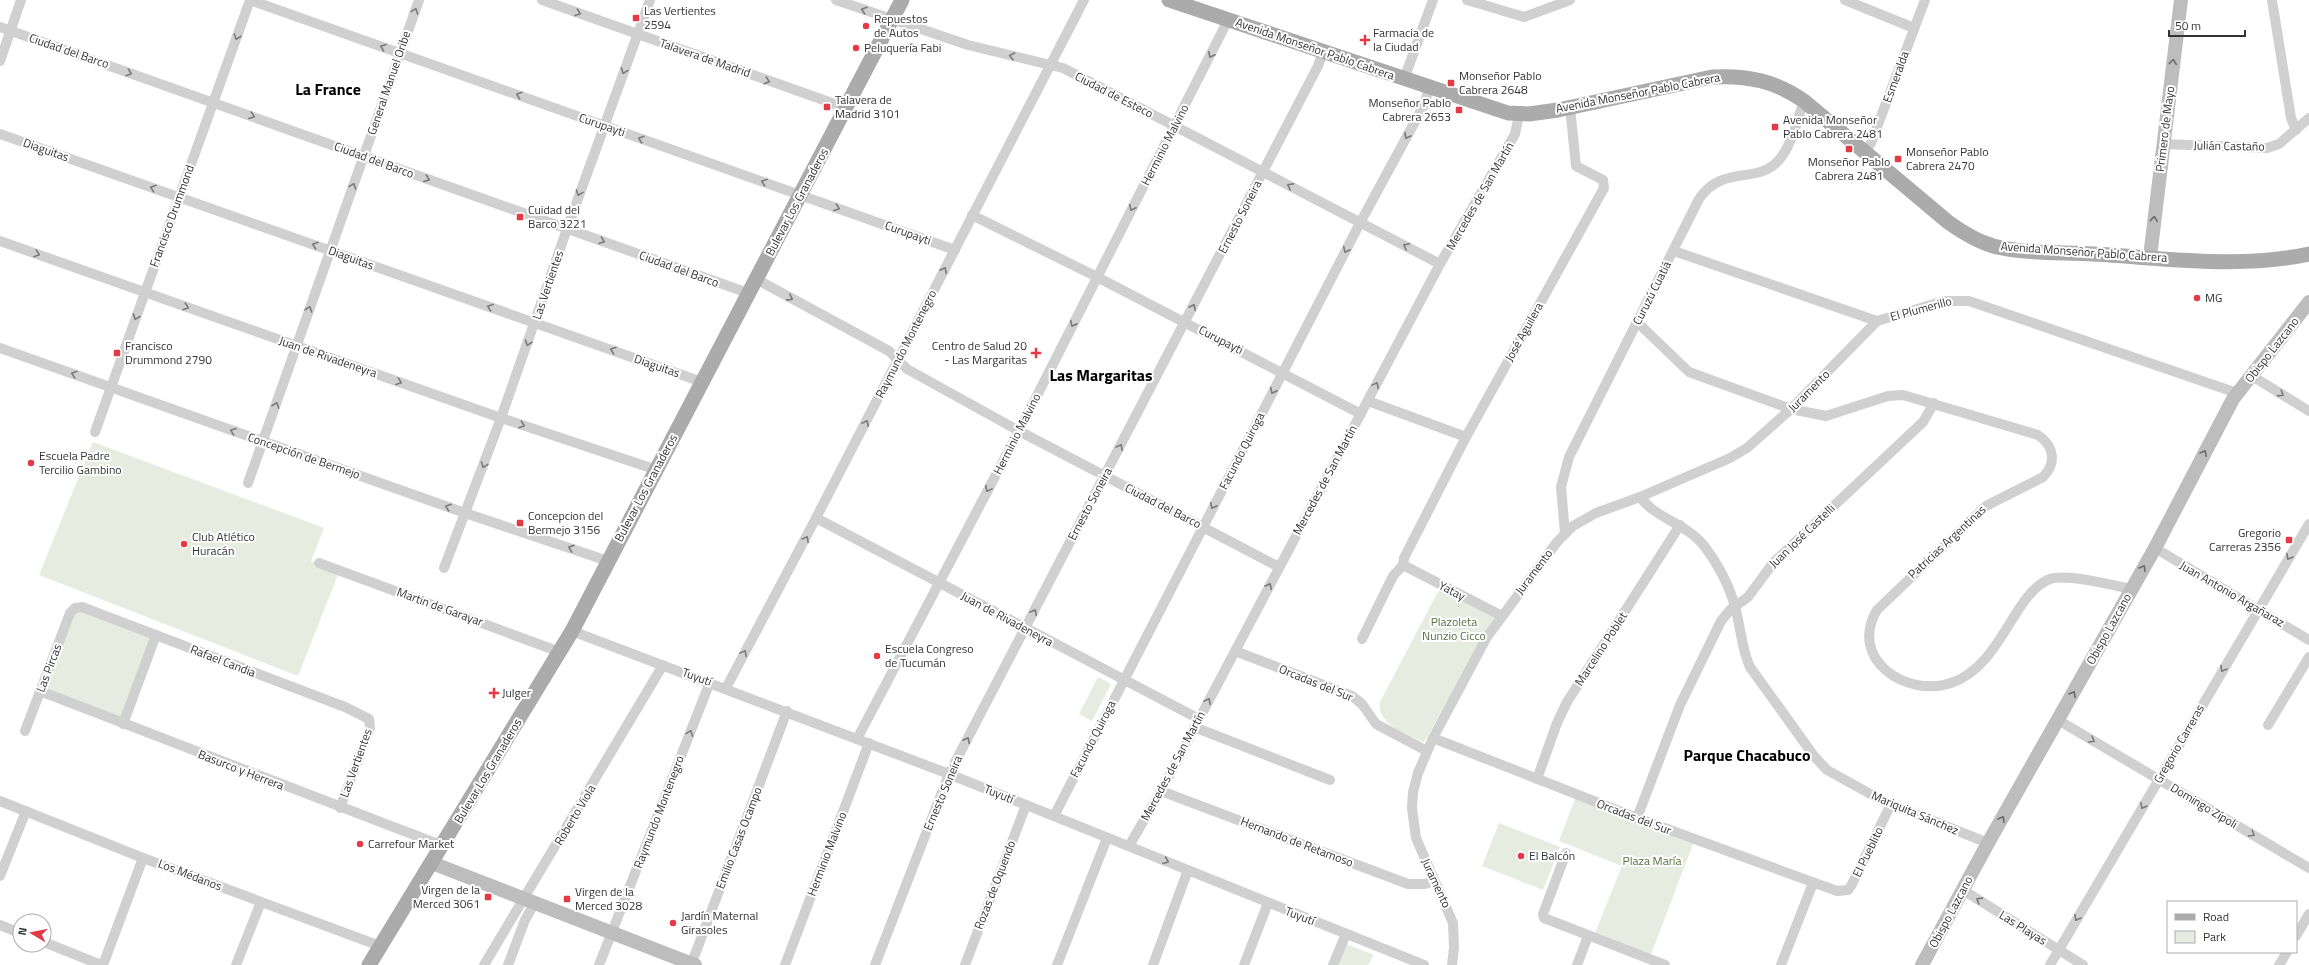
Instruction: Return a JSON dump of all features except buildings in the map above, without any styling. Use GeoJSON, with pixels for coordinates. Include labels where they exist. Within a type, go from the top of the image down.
{"type":"FeatureCollection","features":[{"type":"Feature","properties":{"kind":"main road","name":"Bulevar Los Granaderos"},"geometry":{"type":"LineString","coordinates":[[369,965],[443,846],[572,631],[902,0]]}},
{"type":"Feature","properties":{"kind":"main road","name":"Avenida Monseñor Pablo Cabrera"},"geometry":{"type":"LineString","coordinates":[[1169,0],[1482,106],[1519,115],[1570,107],[1698,79],[1724,76],[1752,78],[1777,84],[1804,102],[1948,222],[1984,243],[2015,249],[2248,262],[2266,262],[2309,254]]}},
{"type":"Feature","properties":{"kind":"main road","name":"Primero de Mayo"},"geometry":{"type":"LineString","coordinates":[[2150,257],[2181,0]]}},
{"type":"Feature","properties":{"kind":"main road","name":"Obispo Lazcano"},"geometry":{"type":"LineString","coordinates":[[1922,965],[1988,843],[2155,548],[2237,393],[2252,376],[2309,302]]}},
{"type":"Feature","properties":{"kind":"main road"},"geometry":{"type":"LineString","coordinates":[[432,863],[693,965]]}},
{"type":"Feature","properties":{"kind":"street"},"geometry":{"type":"LineString","coordinates":[[0,61],[21,0]]}},
{"type":"Feature","properties":{"kind":"street","name":"Curupayti"},"geometry":{"type":"LineString","coordinates":[[250,0],[801,194],[954,250]]}},
{"type":"Feature","properties":{"kind":"street","name":"Francisco Drummond"},"geometry":{"type":"LineString","coordinates":[[95,432],[250,0]]}},
{"type":"Feature","properties":{"kind":"street","name":"General Manuel Oribe"},"geometry":{"type":"LineString","coordinates":[[248,482],[419,0]]}},
{"type":"Feature","properties":{"kind":"street","name":"Talavera de Madrid"},"geometry":{"type":"LineString","coordinates":[[542,0],[846,108]]}},
{"type":"Feature","properties":{"kind":"street","name":"Las Vertientes"},"geometry":{"type":"LineString","coordinates":[[444,568],[501,418],[604,125],[650,0]]}},
{"type":"Feature","properties":{"kind":"street","name":"Ciudad de Esteco"},"geometry":{"type":"LineString","coordinates":[[836,0],[968,45],[1063,68],[1440,264]]}},
{"type":"Feature","properties":{"kind":"street","name":"Raymundo Montenegro"},"geometry":{"type":"LineString","coordinates":[[726,688],[898,361],[1084,0]]}},
{"type":"Feature","properties":{"kind":"street"},"geometry":{"type":"LineString","coordinates":[[1404,79],[1433,0]]}},
{"type":"Feature","properties":{"kind":"street"},"geometry":{"type":"LineString","coordinates":[[1467,0],[1524,17],[1570,0]]}},
{"type":"Feature","properties":{"kind":"street"},"geometry":{"type":"LineString","coordinates":[[1845,0],[1914,28]]}},
{"type":"Feature","properties":{"kind":"street","name":"Esmeralda"},"geometry":{"type":"LineString","coordinates":[[1864,153],[1871,143],[1925,0]]}},
{"type":"Feature","properties":{"kind":"street"},"geometry":{"type":"LineString","coordinates":[[2272,0],[2291,118],[2296,130]]}},
{"type":"Feature","properties":{"kind":"street","name":"Herminio Malvino"},"geometry":{"type":"LineString","coordinates":[[857,739],[1018,431],[1228,20]]}},
{"type":"Feature","properties":{"kind":"street","name":"Ciudad del Barco"},"geometry":{"type":"LineString","coordinates":[[0,27],[748,293]]}},
{"type":"Feature","properties":{"kind":"street","name":"Ernesto Soneira"},"geometry":{"type":"LineString","coordinates":[[875,965],[949,774],[1318,66],[1323,52]]}},
{"type":"Feature","properties":{"kind":"street","name":"Facundo Quiroga"},"geometry":{"type":"LineString","coordinates":[[1054,816],[1360,223],[1424,105],[1429,88]]}},
{"type":"Feature","properties":{"kind":"street","name":"Curuzú Cuatiá"},"geometry":{"type":"LineString","coordinates":[[1565,533],[1561,487],[1569,457],[1706,189],[1716,181],[1765,170],[1779,160],[1785,151],[1804,102]]}},
{"type":"Feature","properties":{"kind":"street","name":"José Aguilera"},"geometry":{"type":"LineString","coordinates":[[1362,639],[1393,576],[1403,565],[1404,558],[1466,437],[1604,188],[1602,180],[1576,166],[1570,107]]}},
{"type":"Feature","properties":{"kind":"street","name":"Mercedes de San Martín"},"geometry":{"type":"LineString","coordinates":[[1129,846],[1161,791],[1440,264],[1515,134],[1519,115]]}},
{"type":"Feature","properties":{"kind":"street","name":"Julián Castaño"},"geometry":{"type":"LineString","coordinates":[[2163,144],[2259,149],[2279,144],[2309,118]]}},
{"type":"Feature","properties":{"kind":"street","name":"Diaguitas"},"geometry":{"type":"LineString","coordinates":[[0,134],[702,382]]}},
{"type":"Feature","properties":{"kind":"street","name":"Curupayti"},"geometry":{"type":"LineString","coordinates":[[972,215],[1185,322],[1361,414]]}},
{"type":"Feature","properties":{"kind":"street","name":"Juan de Rivadeneyra"},"geometry":{"type":"LineString","coordinates":[[0,241],[501,418],[656,470]]}},
{"type":"Feature","properties":{"kind":"street","name":"El Plumerillo"},"geometry":{"type":"LineString","coordinates":[[1674,251],[1877,321],[1944,302],[1969,301],[2237,393]]}},
{"type":"Feature","properties":{"kind":"street","name":"Ciudad del Barco"},"geometry":{"type":"LineString","coordinates":[[756,279],[889,351],[907,370],[1018,431],[1203,526],[1279,567]]}},
{"type":"Feature","properties":{"kind":"street","name":"Juramento"},"geometry":{"type":"LineString","coordinates":[[1452,965],[1454,948],[1453,923],[1416,838],[1412,808],[1413,792],[1418,772],[1427,751],[1476,655],[1502,616],[1565,533],[1580,521],[1596,513],[1640,497],[1739,453],[1791,410],[1877,321]]}},
{"type":"Feature","properties":{"kind":"street","name":"Patricias Argentinas"},"geometry":{"type":"LineString","coordinates":[[1637,322],[1689,372],[1791,410],[1826,416],[1897,395],[1934,403],[2038,434],[2049,445],[2053,462],[2050,471],[2037,482],[1994,500],[1986,506],[1883,603],[1872,620],[1869,637],[1874,656],[1885,670],[1900,680],[1920,685],[1940,685],[1959,680],[1978,668],[1989,656],[2028,597],[2049,580],[2064,578],[2131,588]]}},
{"type":"Feature","properties":{"kind":"street","name":"Concepción de Bermejo"},"geometry":{"type":"LineString","coordinates":[[0,348],[466,513],[608,561]]}},
{"type":"Feature","properties":{"kind":"street"},"geometry":{"type":"LineString","coordinates":[[2252,376],[2309,412]]}},
{"type":"Feature","properties":{"kind":"street"},"geometry":{"type":"LineString","coordinates":[[1368,400],[1466,437]]}},
{"type":"Feature","properties":{"kind":"street","name":"Juan José Castelli"},"geometry":{"type":"LineString","coordinates":[[1637,818],[1686,691],[1721,621],[1748,596],[1773,563],[1923,422],[1934,403]]}},
{"type":"Feature","properties":{"kind":"street","name":"Mariquita Sánchez"},"geometry":{"type":"LineString","coordinates":[[1640,497],[1648,506],[1695,535],[1705,546],[1720,571],[1735,607],[1744,652],[1750,667],[1814,756],[1827,770],[1891,804],[1988,843]]}},
{"type":"Feature","properties":{"kind":"street","name":"Juan de Rivadeneyra"},"geometry":{"type":"LineString","coordinates":[[816,518],[1124,680],[1197,723],[1330,780]]}},
{"type":"Feature","properties":{"kind":"street","name":"Marcelino Poblet"},"geometry":{"type":"LineString","coordinates":[[1537,780],[1567,702],[1680,525]]}},
{"type":"Feature","properties":{"kind":"street","name":"Gregorio Carreras"},"geometry":{"type":"LineString","coordinates":[[2050,965],[2307,530]]}},
{"type":"Feature","properties":{"kind":"street","name":"Juan Antonio Argañaraz"},"geometry":{"type":"LineString","coordinates":[[2155,548],[2309,640]]}},
{"type":"Feature","properties":{"kind":"street","name":"Martin de Garayar"},"geometry":{"type":"LineString","coordinates":[[319,563],[560,652]]}},
{"type":"Feature","properties":{"kind":"street","name":"Yatay"},"geometry":{"type":"LineString","coordinates":[[1403,565],[1502,616]]}},
{"type":"Feature","properties":{"kind":"street","name":"Rafael Candia"},"geometry":{"type":"LineString","coordinates":[[76,608],[82,607],[156,635],[338,704],[369,719]]}},
{"type":"Feature","properties":{"kind":"street","name":"Las Pircas"},"geometry":{"type":"LineString","coordinates":[[25,731],[70,613],[76,608]]}},
{"type":"Feature","properties":{"kind":"street","name":"Tuyutí"},"geometry":{"type":"LineString","coordinates":[[572,631],[726,688],[949,774],[1424,965]]}},
{"type":"Feature","properties":{"kind":"street"},"geometry":{"type":"LineString","coordinates":[[123,724],[156,635]]}},
{"type":"Feature","properties":{"kind":"street","name":"Orcadas del Sur"},"geometry":{"type":"LineString","coordinates":[[1235,651],[1352,696],[1362,704],[1376,724],[1427,751]]}},
{"type":"Feature","properties":{"kind":"street"},"geometry":{"type":"LineString","coordinates":[[2268,725],[2309,657]]}},
{"type":"Feature","properties":{"kind":"street","name":"Roberto Viola"},"geometry":{"type":"LineString","coordinates":[[484,965],[529,902],[663,665]]}},
{"type":"Feature","properties":{"kind":"street","name":"Raymundo Montenegro"},"geometry":{"type":"LineString","coordinates":[[599,965],[710,682]]}},
{"type":"Feature","properties":{"kind":"street","name":"Basurco y Herrera"},"geometry":{"type":"LineString","coordinates":[[40,691],[340,808],[443,846]]}},
{"type":"Feature","properties":{"kind":"street","name":"Emilio Casas Ocampo"},"geometry":{"type":"LineString","coordinates":[[693,965],[786,711]]}},
{"type":"Feature","properties":{"kind":"street","name":"Las Vertientes"},"geometry":{"type":"LineString","coordinates":[[340,808],[370,728],[369,719]]}},
{"type":"Feature","properties":{"kind":"street","name":"Domingo Zípoli"},"geometry":{"type":"LineString","coordinates":[[2058,720],[2309,868]]}},
{"type":"Feature","properties":{"kind":"street","name":"Orcadas del Sur"},"geometry":{"type":"LineString","coordinates":[[1433,738],[1637,818],[1838,891]]}},
{"type":"Feature","properties":{"kind":"street","name":"Herminio Malvino"},"geometry":{"type":"LineString","coordinates":[[785,965],[869,743]]}},
{"type":"Feature","properties":{"kind":"street","name":"Hernando de Retamoso"},"geometry":{"type":"LineString","coordinates":[[1161,791],[1408,884],[1425,884],[1434,881]]}},
{"type":"Feature","properties":{"kind":"street","name":"Los Médanos"},"geometry":{"type":"LineString","coordinates":[[0,801],[143,858],[380,946]]}},
{"type":"Feature","properties":{"kind":"street","name":"El Pueblito"},"geometry":{"type":"LineString","coordinates":[[1838,891],[1848,890],[1851,886],[1891,804]]}},
{"type":"Feature","properties":{"kind":"street","name":"Rozas de Oquendo"},"geometry":{"type":"LineString","coordinates":[[965,965],[1026,805]]}},
{"type":"Feature","properties":{"kind":"street"},"geometry":{"type":"LineString","coordinates":[[0,876],[26,811]]}},
{"type":"Feature","properties":{"kind":"street"},"geometry":{"type":"LineString","coordinates":[[1057,965],[1107,838]]}},
{"type":"Feature","properties":{"kind":"street"},"geometry":{"type":"LineString","coordinates":[[1566,854],[1543,914],[1545,920],[1665,965]]}},
{"type":"Feature","properties":{"kind":"street"},"geometry":{"type":"LineString","coordinates":[[52,945],[102,965],[143,858]]}},
{"type":"Feature","properties":{"kind":"street"},"geometry":{"type":"LineString","coordinates":[[1153,965],[1188,870]]}},
{"type":"Feature","properties":{"kind":"street"},"geometry":{"type":"LineString","coordinates":[[1781,965],[1813,883]]}},
{"type":"Feature","properties":{"kind":"street","name":"Las Playas"},"geometry":{"type":"LineString","coordinates":[[1963,890],[2083,965]]}},
{"type":"Feature","properties":{"kind":"street"},"geometry":{"type":"LineString","coordinates":[[236,965],[261,902]]}},
{"type":"Feature","properties":{"kind":"street"},"geometry":{"type":"LineString","coordinates":[[508,965],[525,920],[529,902]]}},
{"type":"Feature","properties":{"kind":"street"},"geometry":{"type":"LineString","coordinates":[[1244,965],[1268,903]]}},
{"type":"Feature","properties":{"kind":"street"},"geometry":{"type":"LineString","coordinates":[[2297,934],[2309,914]]}},
{"type":"Feature","properties":{"kind":"street"},"geometry":{"type":"LineString","coordinates":[[0,925],[12,930]]}},
{"type":"Feature","properties":{"kind":"street"},"geometry":{"type":"LineString","coordinates":[[1333,965],[1346,934]]}},
{"type":"Feature","properties":{"kind":"street"},"geometry":{"type":"LineString","coordinates":[[1577,965],[1588,936]]}},
{"type":"Feature","properties":{"kind":"street"},"geometry":{"type":"LineString","coordinates":[[2279,965],[2286,953]]}},
{"type":"Feature","properties":{"kind":"green space","name":"Club Atlético Huracán"},"geometry":{"type":"Polygon","coordinates":[[[93,442],[324,528],[311,561],[339,572],[298,676],[39,575],[93,442]]]}},
{"type":"Feature","properties":{"kind":"green space","name":"Plazoleta Nunzio Cicco"},"geometry":{"type":"Polygon","coordinates":[[[1441,586],[1496,616],[1424,742],[1394,728],[1383,717],[1380,710],[1380,702],[1441,586]]]}},
{"type":"Feature","properties":{"kind":"green space"},"geometry":{"type":"Polygon","coordinates":[[[75,608],[156,635],[123,724],[40,692],[75,608]]]}},
{"type":"Feature","properties":{"kind":"green space"},"geometry":{"type":"Polygon","coordinates":[[[1098,677],[1111,684],[1092,721],[1079,714],[1098,677]]]}},
{"type":"Feature","properties":{"kind":"green space","name":"Plaza María"},"geometry":{"type":"Polygon","coordinates":[[[1575,799],[1693,844],[1650,957],[1593,938],[1622,866],[1559,841],[1575,799]]]}},
{"type":"Feature","properties":{"kind":"green space","name":"El Balcón"},"geometry":{"type":"Polygon","coordinates":[[[1499,823],[1560,847],[1543,890],[1482,866],[1499,823]]]}},
{"type":"Feature","properties":{"kind":"green space"},"geometry":{"type":"Polygon","coordinates":[[[1346,944],[1374,955],[1368,965],[1338,965],[1346,944]]]}},
{"type":"Feature","properties":{"kind":"place","name":"Las Vertientes 2594"},"geometry":{"type":"Point","coordinates":[636,18]}},
{"type":"Feature","properties":{"kind":"place","name":"Repuestos de Autos"},"geometry":{"type":"Point","coordinates":[866,26]}},
{"type":"Feature","properties":{"kind":"place","name":"Farmacia de la Ciudad"},"geometry":{"type":"Point","coordinates":[1365,40]}},
{"type":"Feature","properties":{"kind":"place","name":"Peluquería Fabi"},"geometry":{"type":"Point","coordinates":[856,48]}},
{"type":"Feature","properties":{"kind":"place","name":"Monseñor Pablo Cabrera 2648"},"geometry":{"type":"Point","coordinates":[1451,83]}},
{"type":"Feature","properties":{"kind":"place","name":"Talavera de Madrid 3101"},"geometry":{"type":"Point","coordinates":[827,107]}},
{"type":"Feature","properties":{"kind":"place","name":"Monseñor Pablo Cabrera 2653"},"geometry":{"type":"Point","coordinates":[1459,110]}},
{"type":"Feature","properties":{"kind":"place","name":"Avenida Monseñor Pablo Cabrera 2481"},"geometry":{"type":"Point","coordinates":[1775,127]}},
{"type":"Feature","properties":{"kind":"place","name":"Monseñor Pablo Cabrera 2481"},"geometry":{"type":"Point","coordinates":[1849,149]}},
{"type":"Feature","properties":{"kind":"place","name":"Monseñor Pablo Cabrera 2470"},"geometry":{"type":"Point","coordinates":[1898,159]}},
{"type":"Feature","properties":{"kind":"place","name":"Cuidad del Barco 3221"},"geometry":{"type":"Point","coordinates":[520,217]}},
{"type":"Feature","properties":{"kind":"place","name":"MG"},"geometry":{"type":"Point","coordinates":[2197,298]}},
{"type":"Feature","properties":{"kind":"place","name":"Francisco Drummond 2790"},"geometry":{"type":"Point","coordinates":[117,353]}},
{"type":"Feature","properties":{"kind":"place","name":"Centro de Salud 20 - Las Margaritas"},"geometry":{"type":"Point","coordinates":[1036,353]}},
{"type":"Feature","properties":{"kind":"place","name":"Escuela Padre Tercilio Gambino"},"geometry":{"type":"Point","coordinates":[31,463]}},
{"type":"Feature","properties":{"kind":"place","name":"Concepcion del Bermejo 3156"},"geometry":{"type":"Point","coordinates":[520,523]}},
{"type":"Feature","properties":{"kind":"place","name":"Gregorio Carreras 2356"},"geometry":{"type":"Point","coordinates":[2289,540]}},
{"type":"Feature","properties":{"kind":"place","name":"Club Atlético Huracán"},"geometry":{"type":"Point","coordinates":[184,544]}},
{"type":"Feature","properties":{"kind":"place","name":"Escuela Congreso de Tucumán"},"geometry":{"type":"Point","coordinates":[877,656]}},
{"type":"Feature","properties":{"kind":"place","name":"Julger"},"geometry":{"type":"Point","coordinates":[494,693]}},
{"type":"Feature","properties":{"kind":"place","name":"Carrefour Market"},"geometry":{"type":"Point","coordinates":[360,844]}},
{"type":"Feature","properties":{"kind":"place","name":"El Balcón"},"geometry":{"type":"Point","coordinates":[1521,856]}},
{"type":"Feature","properties":{"kind":"place","name":"Virgen de la Merced 3061"},"geometry":{"type":"Point","coordinates":[488,897]}},
{"type":"Feature","properties":{"kind":"place","name":"Virgen de la Merced 3028"},"geometry":{"type":"Point","coordinates":[567,899]}},
{"type":"Feature","properties":{"kind":"place","name":"Jardín Maternal Girasoles"},"geometry":{"type":"Point","coordinates":[673,923]}},
{"type":"Feature","properties":{"kind":"district","name":"La France"},"geometry":{"type":"Point","coordinates":[328,89]}},
{"type":"Feature","properties":{"kind":"district","name":"Las Margaritas"},"geometry":{"type":"Point","coordinates":[1101,375]}},
{"type":"Feature","properties":{"kind":"district","name":"Parque Chacabuco"},"geometry":{"type":"Point","coordinates":[1747,755]}}]}
